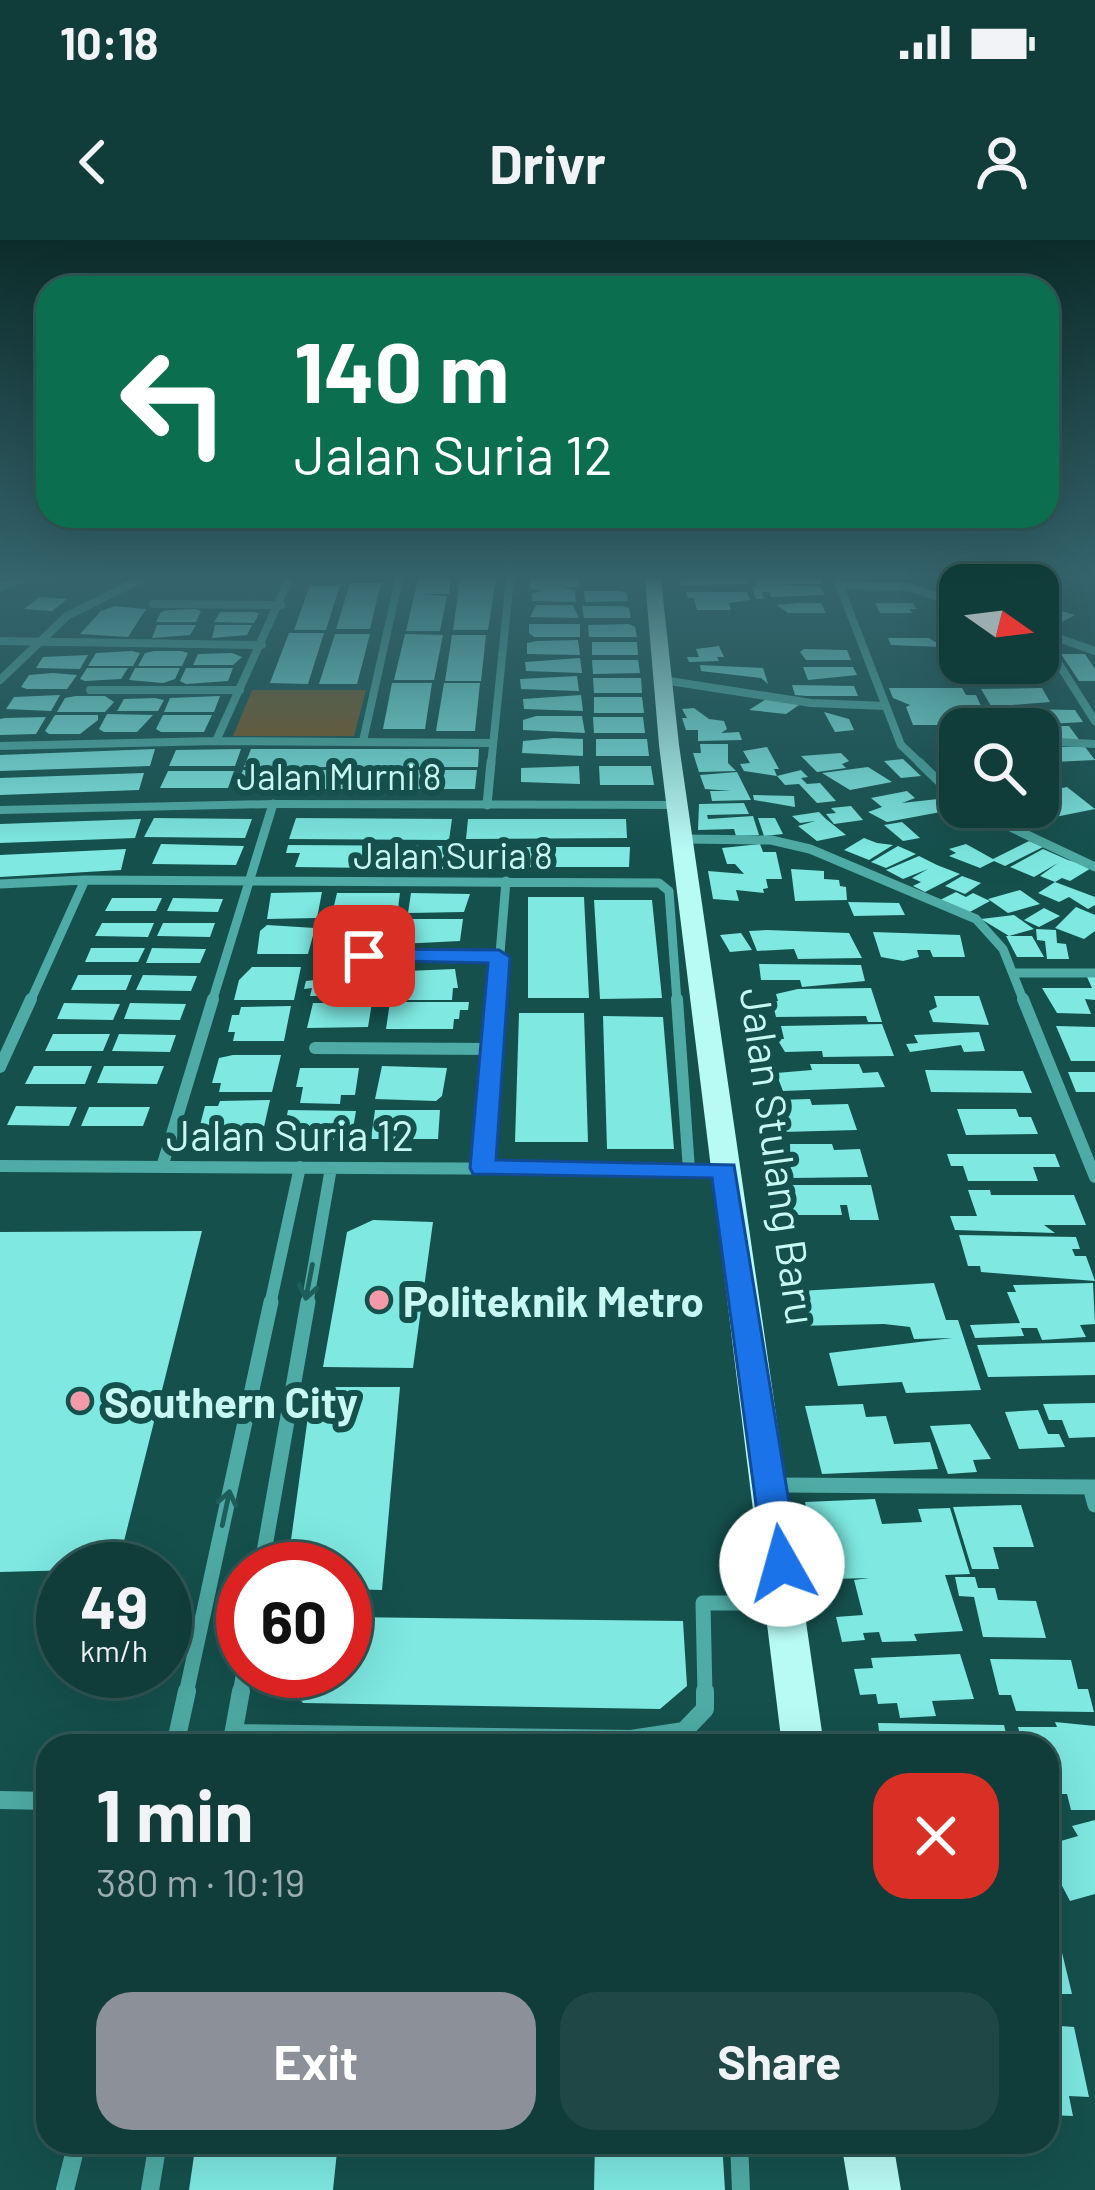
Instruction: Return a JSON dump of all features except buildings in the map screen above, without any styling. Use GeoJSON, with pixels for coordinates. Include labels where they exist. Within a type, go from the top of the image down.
{"type":"FeatureCollection","features":[{"type":"Feature","properties":{"kind":"main road","name":"Jalan Stulang Baru"},"geometry":{"type":"LineString","coordinates":[[662,670],[685,839],[707,1170],[772,1485],[802,1734]]}},
{"type":"Feature","properties":{"kind":"main road"},"geometry":{"type":"LineString","coordinates":[[869,2154],[875,2190]]}},
{"type":"Feature","properties":{"kind":"street"},"geometry":{"type":"LineString","coordinates":[[216,741],[250,670]]}},
{"type":"Feature","properties":{"kind":"street"},"geometry":{"type":"LineString","coordinates":[[363,741],[379,670]]}},
{"type":"Feature","properties":{"kind":"street"},"geometry":{"type":"LineString","coordinates":[[487,805],[500,670]]}},
{"type":"Feature","properties":{"kind":"street"},"geometry":{"type":"LineString","coordinates":[[872,670],[911,758],[939,783]]}},
{"type":"Feature","properties":{"kind":"street"},"geometry":{"type":"LineString","coordinates":[[1063,670],[1095,721]]}},
{"type":"Feature","properties":{"kind":"street"},"geometry":{"type":"LineString","coordinates":[[663,680],[811,703],[886,706]]}},
{"type":"Feature","properties":{"kind":"street"},"geometry":{"type":"LineString","coordinates":[[90,690],[240,690]]}},
{"type":"Feature","properties":{"kind":"street"},"geometry":{"type":"LineString","coordinates":[[0,746],[216,741],[492,743]]}},
{"type":"Feature","properties":{"kind":"street"},"geometry":{"type":"LineString","coordinates":[[1059,742],[1095,744]]}},
{"type":"Feature","properties":{"kind":"street"},"geometry":{"type":"LineString","coordinates":[[162,1167],[273,804]]}},
{"type":"Feature","properties":{"kind":"street","name":"Jalan Murni 8"},"geometry":{"type":"LineString","coordinates":[[0,810],[273,804],[678,805]]}},
{"type":"Feature","properties":{"kind":"street"},"geometry":{"type":"LineString","coordinates":[[1006,828],[1095,867]]}},
{"type":"Feature","properties":{"kind":"street"},"geometry":{"type":"LineString","coordinates":[[685,839],[784,841],[976,919],[994,934],[1014,973],[1095,1177]]}},
{"type":"Feature","properties":{"kind":"street"},"geometry":{"type":"LineString","coordinates":[[0,1067],[85,880]]}},
{"type":"Feature","properties":{"kind":"street","name":"Jalan Suria 8"},"geometry":{"type":"LineString","coordinates":[[0,884],[85,880],[659,883],[669,891],[707,1170]]}},
{"type":"Feature","properties":{"kind":"street"},"geometry":{"type":"LineString","coordinates":[[483,1168],[506,881]]}},
{"type":"Feature","properties":{"kind":"street"},"geometry":{"type":"LineString","coordinates":[[338,956],[499,957]]}},
{"type":"Feature","properties":{"kind":"street"},"geometry":{"type":"LineString","coordinates":[[1014,973],[1095,973]]}},
{"type":"Feature","properties":{"kind":"street"},"geometry":{"type":"LineString","coordinates":[[315,1048],[491,1049]]}},
{"type":"Feature","properties":{"kind":"street","name":"Jalan Suria 12"},"geometry":{"type":"LineString","coordinates":[[0,1166],[707,1170]]}},
{"type":"Feature","properties":{"kind":"street"},"geometry":{"type":"LineString","coordinates":[[178,1734],[300,1167]]}},
{"type":"Feature","properties":{"kind":"street"},"geometry":{"type":"LineString","coordinates":[[266,1542],[331,1168]]}},
{"type":"Feature","properties":{"kind":"street"},"geometry":{"type":"LineString","coordinates":[[772,1485],[1092,1487],[1095,1505]]}},
{"type":"Feature","properties":{"kind":"street"},"geometry":{"type":"LineString","coordinates":[[664,1734],[684,1731],[697,1723],[705,1709],[704,1603],[787,1603]]}},
{"type":"Feature","properties":{"kind":"street"},"geometry":{"type":"LineString","coordinates":[[233,1734],[239,1698]]}},
{"type":"Feature","properties":{"kind":"street"},"geometry":{"type":"LineString","coordinates":[[0,1800],[36,1801]]}},
{"type":"Feature","properties":{"kind":"street"},"geometry":{"type":"LineString","coordinates":[[65,2190],[74,2154]]}},
{"type":"Feature","properties":{"kind":"street"},"geometry":{"type":"LineString","coordinates":[[150,2190],[156,2154]]}},
{"type":"Feature","properties":{"kind":"street"},"geometry":{"type":"LineString","coordinates":[[740,2154],[741,2190]]}},
{"type":"Feature","properties":{"kind":"shaded area"},"geometry":{"type":"Polygon","coordinates":[[[252,690],[366,690],[354,736],[233,736],[252,690]]]}},
{"type":"Feature","properties":{"kind":"place","name":"Politeknik Metro"},"geometry":{"type":"Point","coordinates":[379,1300]}},
{"type":"Feature","properties":{"kind":"place","name":"Southern City"},"geometry":{"type":"Point","coordinates":[80,1401]}},
{"type":"Feature","properties":{"kind":"route"},"geometry":{"type":"LineString","coordinates":[[364,956],[499,957],[483,1168],[724,1170],[782,1564]]}}]}
